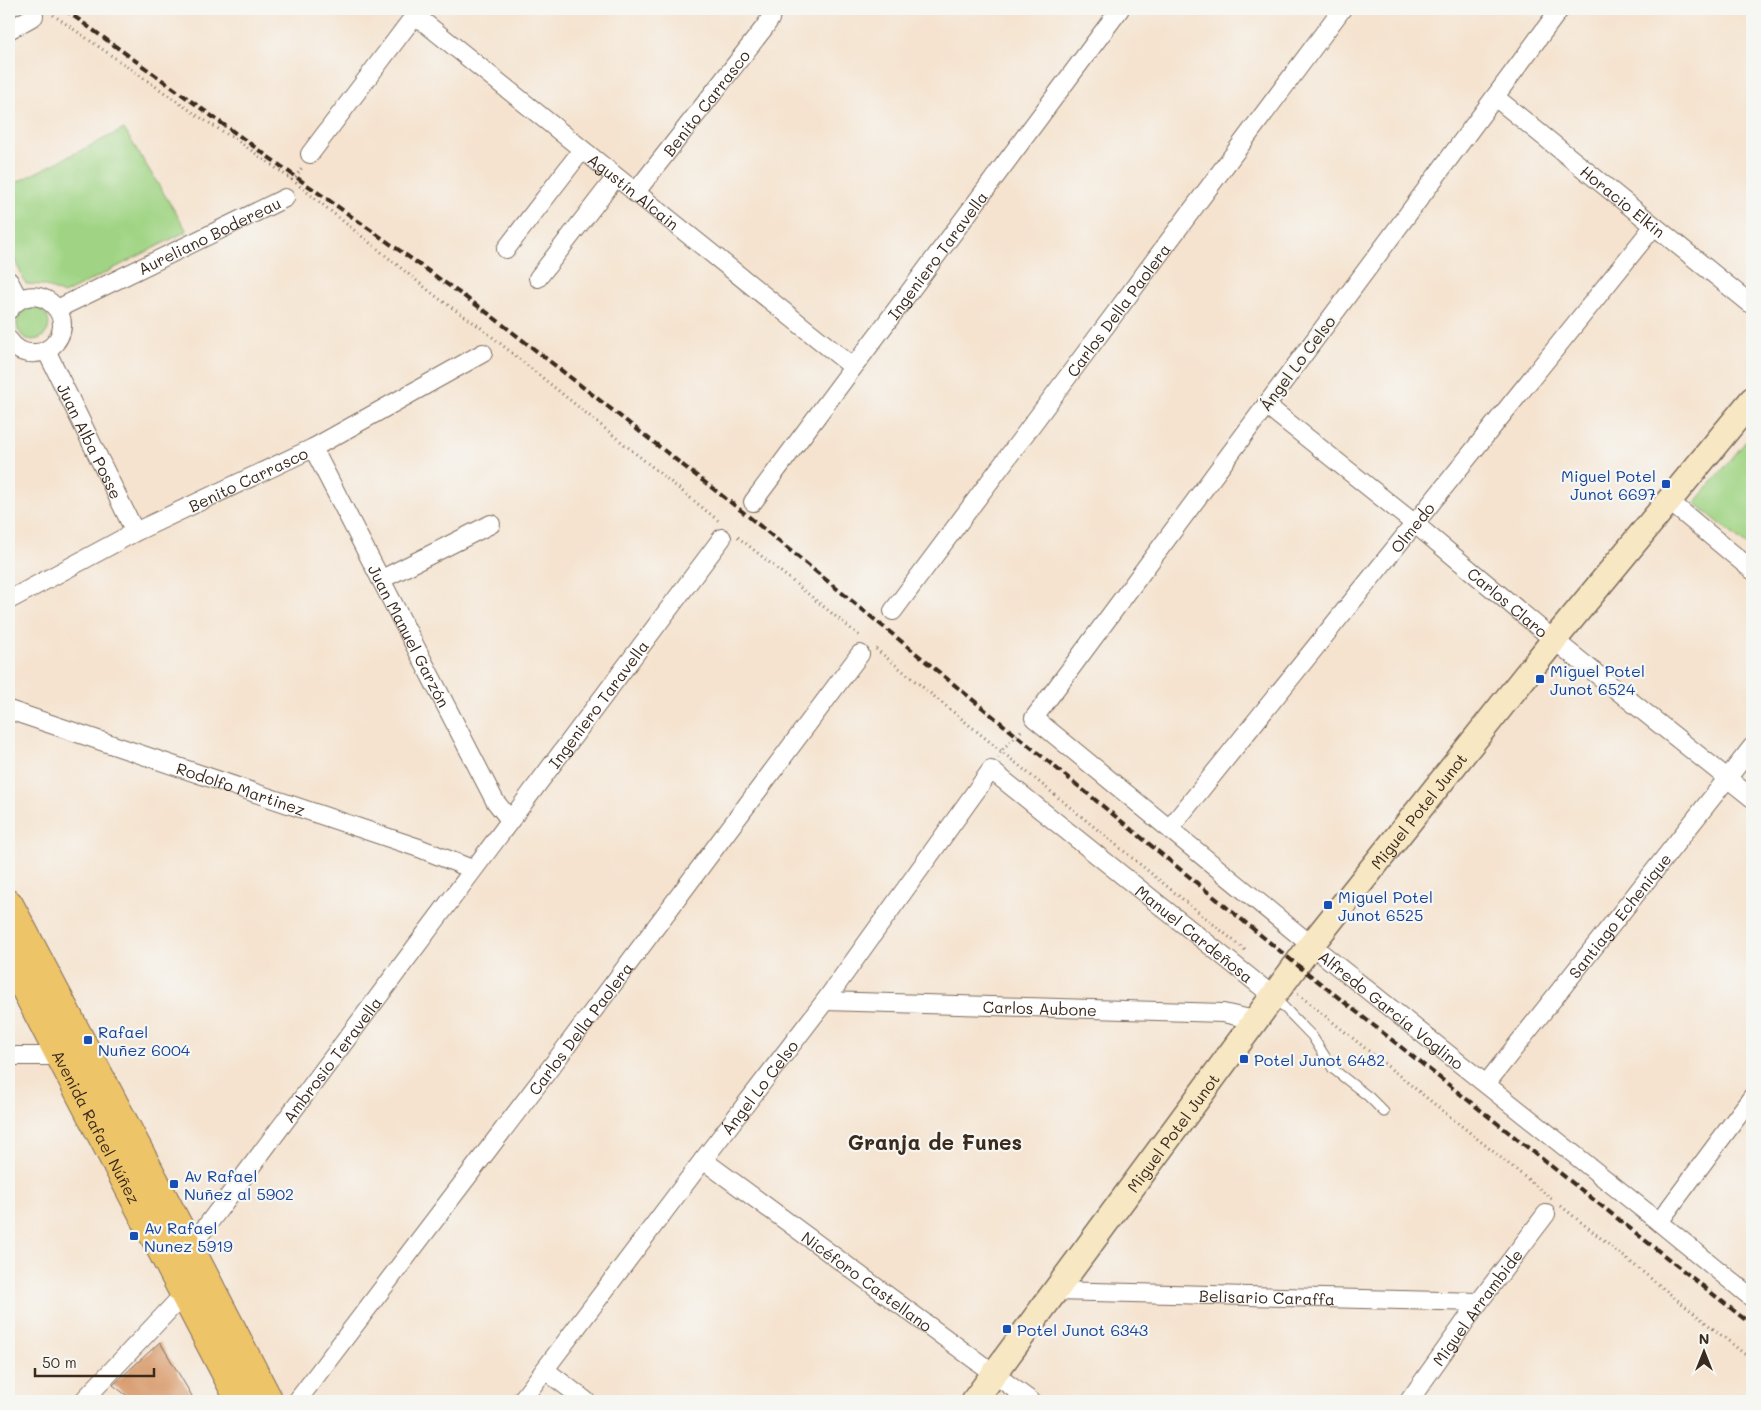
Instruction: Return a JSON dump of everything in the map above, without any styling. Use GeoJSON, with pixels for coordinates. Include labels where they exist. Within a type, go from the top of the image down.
{"type":"FeatureCollection","features":[{"type":"Feature","properties":{"kind":"main road","name":"Miguel Potel Junot"},"geometry":{"type":"LineString","coordinates":[[974,1401],[1311,945],[1554,640],[1752,400]]}},
{"type":"Feature","properties":{"kind":"main road","name":"Avenida Rafael Núñez"},"geometry":{"type":"LineString","coordinates":[[9,904],[269,1401]]}},
{"type":"Feature","properties":{"kind":"main road","name":"Avenida Rafael Núñez"},"geometry":{"type":"LineString","coordinates":[[9,958],[240,1401]]}},
{"type":"Feature","properties":{"kind":"street","name":"Benito Carrasco"},"geometry":{"type":"LineString","coordinates":[[635,193],[764,28],[770,19],[772,9]]}},
{"type":"Feature","properties":{"kind":"street","name":"Ingeniero Taravella"},"geometry":{"type":"LineString","coordinates":[[754,502],[1120,9]]}},
{"type":"Feature","properties":{"kind":"street","name":"Carlos Della Paolera"},"geometry":{"type":"LineString","coordinates":[[893,611],[1342,9]]}},
{"type":"Feature","properties":{"kind":"street","name":"Ángel Lo Celso"},"geometry":{"type":"LineString","coordinates":[[1034,718],[1560,9]]}},
{"type":"Feature","properties":{"kind":"street"},"geometry":{"type":"LineString","coordinates":[[9,30],[39,12]]}},
{"type":"Feature","properties":{"kind":"street","name":"Agustín Alcain"},"geometry":{"type":"LineString","coordinates":[[416,12],[582,150],[853,367]]}},
{"type":"Feature","properties":{"kind":"street"},"geometry":{"type":"LineString","coordinates":[[310,154],[416,12]]}},
{"type":"Feature","properties":{"kind":"street","name":"Horacio Elkin"},"geometry":{"type":"LineString","coordinates":[[1495,97],[1752,305]]}},
{"type":"Feature","properties":{"kind":"street"},"geometry":{"type":"LineString","coordinates":[[506,249],[582,150]]}},
{"type":"Feature","properties":{"kind":"street"},"geometry":{"type":"LineString","coordinates":[[538,278],[616,177]]}},
{"type":"Feature","properties":{"kind":"street","name":"Aureliano Bodereau"},"geometry":{"type":"LineString","coordinates":[[57,309],[285,198]]}},
{"type":"Feature","properties":{"kind":"street","name":"Olmedo"},"geometry":{"type":"LineString","coordinates":[[1170,828],[1654,226]]}},
{"type":"Feature","properties":{"kind":"street"},"geometry":{"type":"LineString","coordinates":[[9,281],[14,305],[25,297],[40,297],[53,304],[62,322],[60,336],[56,342],[39,353],[23,352],[16,348],[9,340]]}},
{"type":"Feature","properties":{"kind":"street","name":"Juan Alba Posse"},"geometry":{"type":"LineString","coordinates":[[46,350],[135,532]]}},
{"type":"Feature","properties":{"kind":"street","name":"Benito Carrasco"},"geometry":{"type":"LineString","coordinates":[[9,600],[135,532],[313,448],[483,353]]}},
{"type":"Feature","properties":{"kind":"street","name":"Carlos Claro"},"geometry":{"type":"LineString","coordinates":[[1266,405],[1415,524],[1554,640],[1752,798]]}},
{"type":"Feature","properties":{"kind":"street","name":"Juan Manuel Garzón"},"geometry":{"type":"LineString","coordinates":[[313,448],[495,801],[510,820]]}},
{"type":"Feature","properties":{"kind":"street"},"geometry":{"type":"LineString","coordinates":[[1670,501],[1752,570]]}},
{"type":"Feature","properties":{"kind":"street"},"geometry":{"type":"LineString","coordinates":[[382,579],[491,524]]}},
{"type":"Feature","properties":{"kind":"street","name":"Ingeniero Taravella"},"geometry":{"type":"LineString","coordinates":[[472,869],[727,532]]}},
{"type":"Feature","properties":{"kind":"street","name":"Carlos Della Paolera"},"geometry":{"type":"LineString","coordinates":[[297,1401],[560,1055],[865,646]]}},
{"type":"Feature","properties":{"kind":"street","name":"Rodolfo Martinez"},"geometry":{"type":"LineString","coordinates":[[9,710],[410,845],[472,869]]}},
{"type":"Feature","properties":{"kind":"street","name":"Alfredo García Voglino"},"geometry":{"type":"LineString","coordinates":[[1034,718],[1311,945],[1752,1298]]}},
{"type":"Feature","properties":{"kind":"street","name":"Santiago Echenique"},"geometry":{"type":"LineString","coordinates":[[1486,1084],[1752,747]]}},
{"type":"Feature","properties":{"kind":"street","name":"Ángel Lo Celso"},"geometry":{"type":"LineString","coordinates":[[521,1401],[825,1001],[991,770]]}},
{"type":"Feature","properties":{"kind":"street","name":"Manuel Cardeñosa"},"geometry":{"type":"LineString","coordinates":[[991,770],[1279,989]]}},
{"type":"Feature","properties":{"kind":"street","name":"Ambrosio Teravella"},"geometry":{"type":"LineString","coordinates":[[190,1248],[472,869]]}},
{"type":"Feature","properties":{"kind":"street","name":"Carlos Aubone"},"geometry":{"type":"LineString","coordinates":[[825,1001],[1223,1014],[1255,1020]]}},
{"type":"Feature","properties":{"kind":"street"},"geometry":{"type":"LineString","coordinates":[[9,1056],[60,1056]]}},
{"type":"Feature","properties":{"kind":"street"},"geometry":{"type":"LineString","coordinates":[[1659,1222],[1752,1097]]}},
{"type":"Feature","properties":{"kind":"street","name":"Nicéforo Castellano"},"geometry":{"type":"LineString","coordinates":[[703,1160],[1031,1401]]}},
{"type":"Feature","properties":{"kind":"street","name":"Miguel Arrambide"},"geometry":{"type":"LineString","coordinates":[[1409,1401],[1478,1302],[1553,1206]]}},
{"type":"Feature","properties":{"kind":"street","name":"Belisario Caraffa"},"geometry":{"type":"LineString","coordinates":[[1056,1291],[1478,1302]]}},
{"type":"Feature","properties":{"kind":"street"},"geometry":{"type":"LineString","coordinates":[[83,1401],[184,1294]]}},
{"type":"Feature","properties":{"kind":"street"},"geometry":{"type":"LineString","coordinates":[[545,1370],[586,1401]]}},
{"type":"Feature","properties":{"kind":"lane","name":"Manuel Cardeñosa"},"geometry":{"type":"LineString","coordinates":[[1279,989],[1333,1069],[1369,1097],[1384,1112]]}},
{"type":"Feature","properties":{"kind":"path"},"geometry":{"type":"LineString","coordinates":[[39,12],[241,143],[291,179],[438,298],[480,327],[865,646],[1001,751],[1246,951]]}},
{"type":"Feature","properties":{"kind":"path","name":"Aureliano Bodereau"},"geometry":{"type":"LineString","coordinates":[[285,198],[291,179],[296,177],[310,154]]}},
{"type":"Feature","properties":{"kind":"path"},"geometry":{"type":"LineString","coordinates":[[991,770],[1001,751],[1034,718]]}},
{"type":"Feature","properties":{"kind":"path"},"geometry":{"type":"LineString","coordinates":[[1279,989],[1553,1206],[1752,1360]]}},
{"type":"Feature","properties":{"kind":"green space"},"geometry":{"type":"Polygon","coordinates":[[[124,129],[187,231],[64,294],[43,285],[26,284],[9,248],[9,186],[124,129]]]}},
{"type":"Feature","properties":{"kind":"green space"},"geometry":{"type":"Polygon","coordinates":[[[33,308],[45,312],[49,324],[45,336],[33,340],[21,336],[17,324],[21,312],[33,308]]]}},
{"type":"Feature","properties":{"kind":"green space"},"geometry":{"type":"Polygon","coordinates":[[[1752,434],[1752,550],[1695,503],[1752,434]]]}},
{"type":"Feature","properties":{"kind":"building"},"geometry":{"type":"Polygon","coordinates":[[[160,1342],[192,1396],[187,1401],[134,1401],[113,1385],[160,1342]]]}},
{"type":"Feature","properties":{"kind":"railway"},"geometry":{"type":"LineString","coordinates":[[64,9],[489,314],[743,512],[1296,964],[1752,1325]]}},
{"type":"Feature","properties":{"kind":"place","name":"Miguel Potel Junot 6697"},"geometry":{"type":"Point","coordinates":[1666,484]}},
{"type":"Feature","properties":{"kind":"place","name":"Miguel Potel Junot 6524"},"geometry":{"type":"Point","coordinates":[1540,679]}},
{"type":"Feature","properties":{"kind":"place","name":"Miguel Potel Junot 6525"},"geometry":{"type":"Point","coordinates":[1328,905]}},
{"type":"Feature","properties":{"kind":"place","name":"Rafael Nuñez 6004"},"geometry":{"type":"Point","coordinates":[88,1040]}},
{"type":"Feature","properties":{"kind":"place","name":"Potel Junot 6482"},"geometry":{"type":"Point","coordinates":[1244,1059]}},
{"type":"Feature","properties":{"kind":"place","name":"Av Rafael Nuñez al 5902"},"geometry":{"type":"Point","coordinates":[174,1184]}},
{"type":"Feature","properties":{"kind":"place","name":"Av Rafael Nunez 5919"},"geometry":{"type":"Point","coordinates":[134,1236]}},
{"type":"Feature","properties":{"kind":"place","name":"Potel Junot 6343"},"geometry":{"type":"Point","coordinates":[1007,1329]}},
{"type":"Feature","properties":{"kind":"district","name":"Granja de Funes"},"geometry":{"type":"Point","coordinates":[935,1141]}}]}
